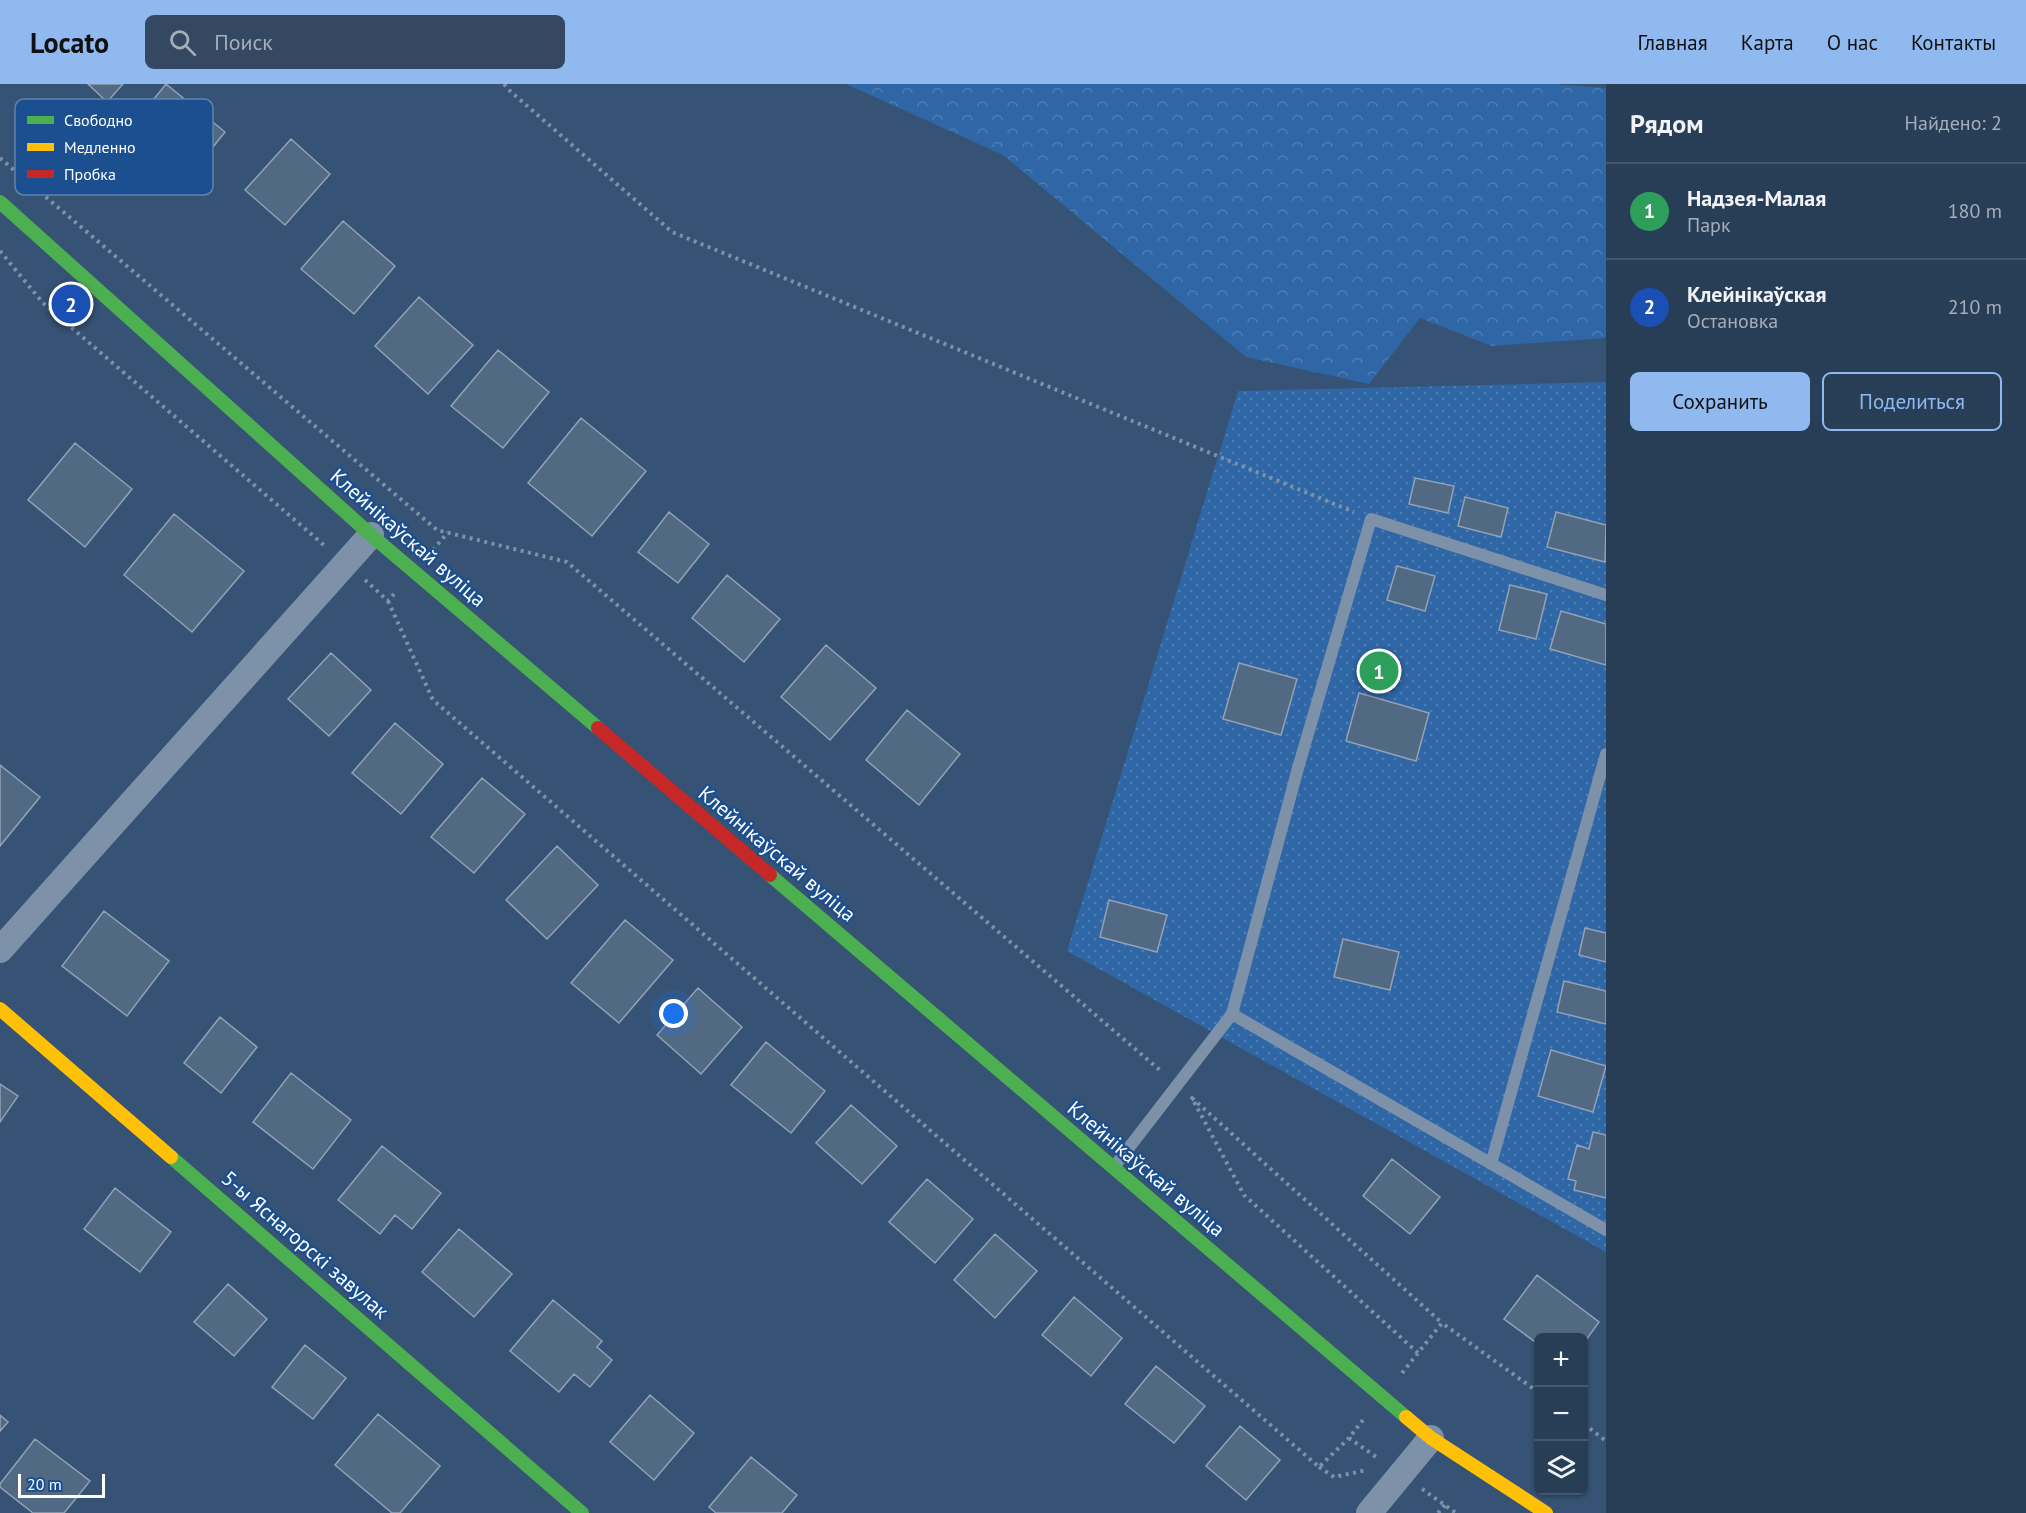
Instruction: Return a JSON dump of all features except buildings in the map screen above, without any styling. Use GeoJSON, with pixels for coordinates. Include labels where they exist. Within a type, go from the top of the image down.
{"type":"FeatureCollection","features":[{"type":"Feature","properties":{"kind":"street","name":"Клейнікаўскай вуліца"},"geometry":{"type":"LineString","coordinates":[[0,202],[371,535],[1431,1438],[1546,1513]]}},
{"type":"Feature","properties":{"kind":"street"},"geometry":{"type":"LineString","coordinates":[[0,950],[371,535]]}},
{"type":"Feature","properties":{"kind":"street","name":"5-ы Яснагорскі завулак"},"geometry":{"type":"LineString","coordinates":[[0,1009],[582,1513]]}},
{"type":"Feature","properties":{"kind":"street"},"geometry":{"type":"LineString","coordinates":[[1369,1513],[1431,1438]]}},
{"type":"Feature","properties":{"kind":"lane"},"geometry":{"type":"LineString","coordinates":[[1113,1168],[1232,1014],[1298,768],[1371,519],[1606,595]]}},
{"type":"Feature","properties":{"kind":"lane"},"geometry":{"type":"LineString","coordinates":[[1491,1164],[1606,754]]}},
{"type":"Feature","properties":{"kind":"lane"},"geometry":{"type":"LineString","coordinates":[[1232,1014],[1606,1230]]}},
{"type":"Feature","properties":{"kind":"path"},"geometry":{"type":"LineString","coordinates":[[504,84],[672,231],[1371,519]]}},
{"type":"Feature","properties":{"kind":"path"},"geometry":{"type":"LineString","coordinates":[[0,157],[15,170]]}},
{"type":"Feature","properties":{"kind":"path"},"geometry":{"type":"LineString","coordinates":[[45,195],[437,530],[567,562],[1192,1098],[1442,1323]]}},
{"type":"Feature","properties":{"kind":"path"},"geometry":{"type":"LineString","coordinates":[[0,251],[43,303],[388,601],[433,700],[1319,1467],[1334,1477],[1378,1468]]}},
{"type":"Feature","properties":{"kind":"path"},"geometry":{"type":"LineString","coordinates":[[388,601],[448,532]]}},
{"type":"Feature","properties":{"kind":"path"},"geometry":{"type":"LineString","coordinates":[[1192,1098],[1244,1195],[1418,1353]]}},
{"type":"Feature","properties":{"kind":"path"},"geometry":{"type":"LineString","coordinates":[[1588,1427],[1606,1440]]}},
{"type":"Feature","properties":{"kind":"path"},"geometry":{"type":"LineString","coordinates":[[1319,1467],[1349,1438]]}},
{"type":"Feature","properties":{"kind":"path"},"geometry":{"type":"LineString","coordinates":[[1438,1513],[1445,1505]]}},
{"type":"Feature","properties":{"kind":"green space"},"geometry":{"type":"Polygon","coordinates":[[[846,84],[1554,84],[1606,88],[1606,338],[1492,346],[1420,318],[1369,384],[1246,357],[1003,155],[846,84]]]}},
{"type":"Feature","properties":{"kind":"green space"},"geometry":{"type":"Polygon","coordinates":[[[1606,382],[1606,1252],[1067,951],[1238,391],[1606,382]]]}},
{"type":"Feature","properties":{"kind":"traffic: fast"},"geometry":{"type":"LineString","coordinates":[[0,202],[371,535],[598,728]]}},
{"type":"Feature","properties":{"kind":"traffic: fast"},"geometry":{"type":"LineString","coordinates":[[770,875],[1406,1417]]}},
{"type":"Feature","properties":{"kind":"traffic: fast"},"geometry":{"type":"LineString","coordinates":[[171,1157],[582,1513]]}},
{"type":"Feature","properties":{"kind":"traffic: slow"},"geometry":{"type":"LineString","coordinates":[[0,1009],[171,1157]]}},
{"type":"Feature","properties":{"kind":"traffic: slow"},"geometry":{"type":"LineString","coordinates":[[1406,1417],[1431,1438],[1546,1513]]}},
{"type":"Feature","properties":{"kind":"traffic: jam"},"geometry":{"type":"LineString","coordinates":[[598,728],[770,875]]}},
{"type":"Feature","properties":{"kind":"place","name":"Клейнікаўская"},"geometry":{"type":"Point","coordinates":[71,304]}},
{"type":"Feature","properties":{"kind":"place","name":"Надзея-Малая"},"geometry":{"type":"Point","coordinates":[1379,671]}}]}
